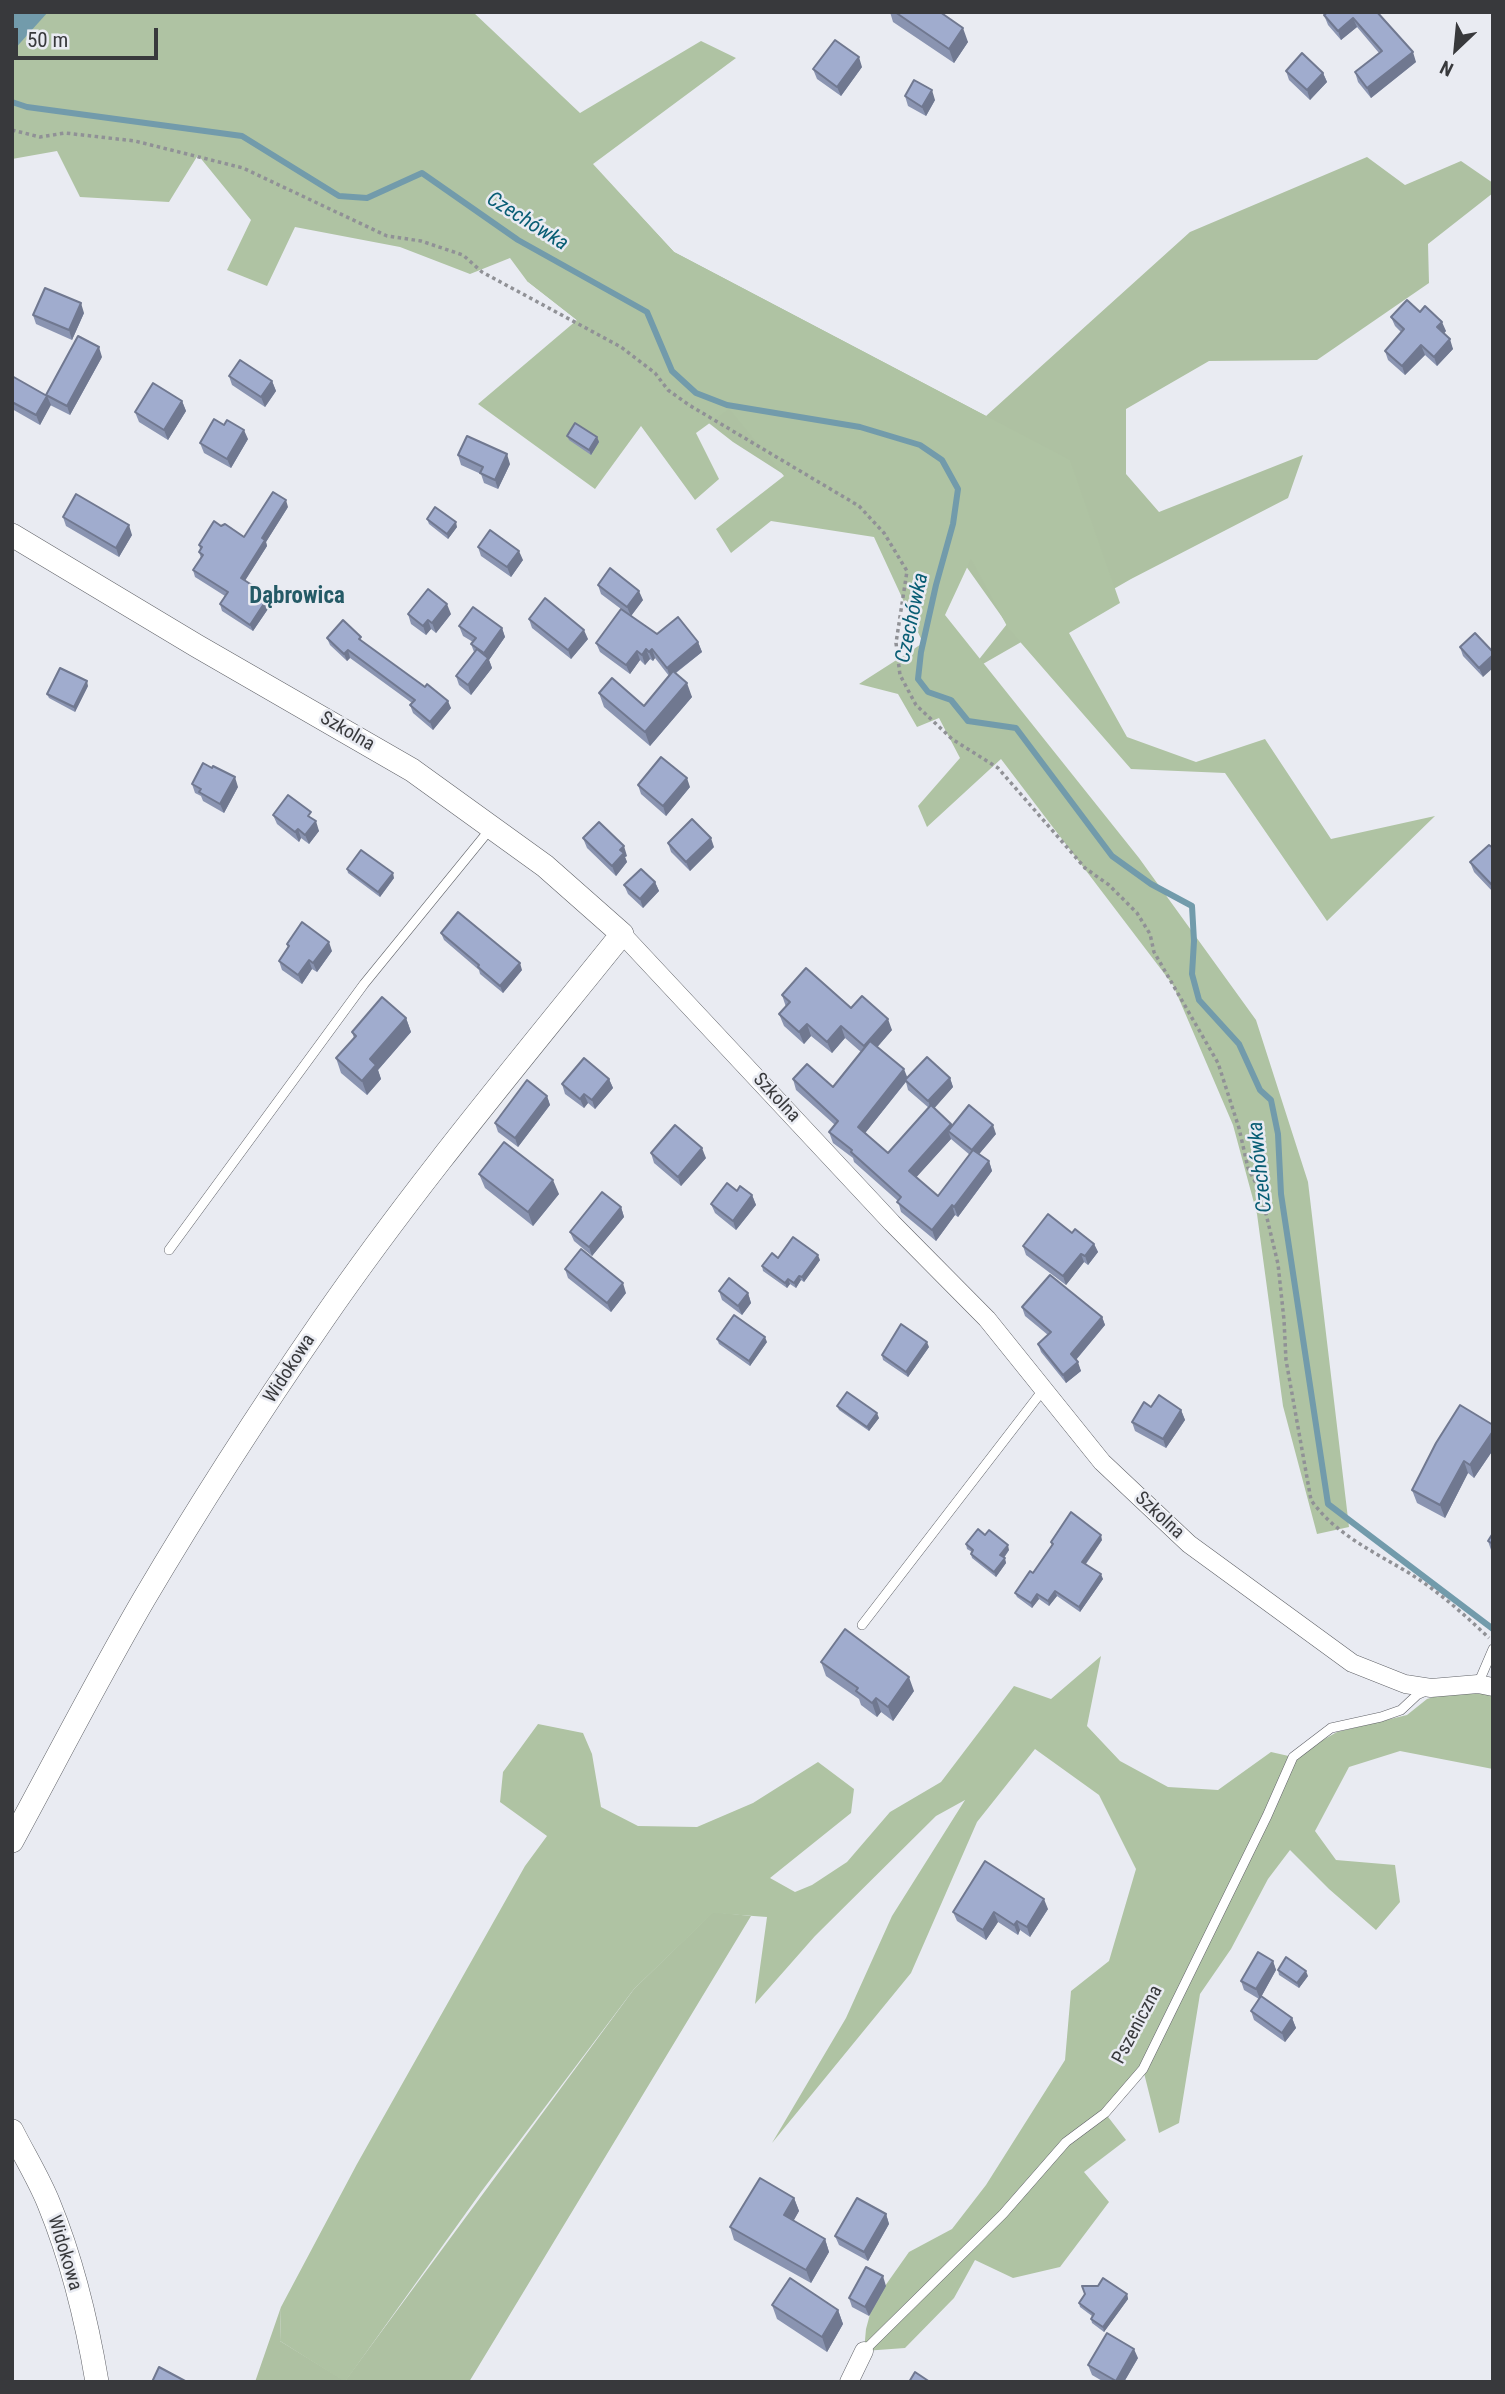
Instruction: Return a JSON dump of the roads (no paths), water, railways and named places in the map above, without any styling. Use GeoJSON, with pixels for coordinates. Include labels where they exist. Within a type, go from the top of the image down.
{"type":"FeatureCollection","features":[{"type":"Feature","properties":{"kind":"street","name":"Szkolna"},"geometry":{"type":"LineString","coordinates":[[12,535],[197,646],[377,748],[545,866],[622,934],[892,1223],[987,1319],[1102,1462],[1189,1544],[1352,1663],[1405,1684],[1431,1688],[1485,1686]]}},
{"type":"Feature","properties":{"kind":"street","name":"Widokowa"},"geometry":{"type":"LineString","coordinates":[[12,1841],[144,1600],[241,1444],[322,1321],[442,1158],[622,934]]}},
{"type":"Feature","properties":{"kind":"street","name":"Widokowa"},"geometry":{"type":"LineString","coordinates":[[12,2131],[49,2203],[90,2339],[97,2382]]}},
{"type":"Feature","properties":{"kind":"street","name":"Pszeniczna"},"geometry":{"type":"LineString","coordinates":[[849,2382],[864,2351]]}},
{"type":"Feature","properties":{"kind":"lane"},"geometry":{"type":"LineString","coordinates":[[169,1250],[364,984],[492,827]]}},
{"type":"Feature","properties":{"kind":"lane"},"geometry":{"type":"LineString","coordinates":[[862,1625],[1043,1390]]}},
{"type":"Feature","properties":{"kind":"lane"},"geometry":{"type":"LineString","coordinates":[[1485,1686],[1493,1649]]}},
{"type":"Feature","properties":{"kind":"lane","name":"Pszeniczna"},"geometry":{"type":"LineString","coordinates":[[864,2351],[1003,2214],[1066,2142],[1105,2113],[1143,2069],[1267,1816],[1293,1757],[1331,1728],[1401,1710],[1417,1695],[1431,1688]]}},
{"type":"Feature","properties":{"kind":"water"},"geometry":{"type":"Polygon","coordinates":[[[12,12],[48,12],[12,52],[12,12]]]}},
{"type":"Feature","properties":{"kind":"waterway","name":"Czechówka"},"geometry":{"type":"LineString","coordinates":[[12,102],[27,107],[242,136],[339,196],[367,198],[422,173],[518,240],[647,312],[672,371],[696,393],[727,405],[860,427],[920,445],[942,460],[958,489],[953,524],[921,652],[918,679],[928,692],[951,700],[968,721],[1016,728],[1112,856],[1151,884],[1192,906],[1192,974],[1199,1000],[1239,1044],[1260,1090],[1271,1100],[1278,1134],[1281,1194],[1328,1504],[1493,1629]]}},
{"type":"Feature","properties":{"kind":"district","name":"Dąbrowica"},"geometry":{"type":"Point","coordinates":[297,597]}}]}
